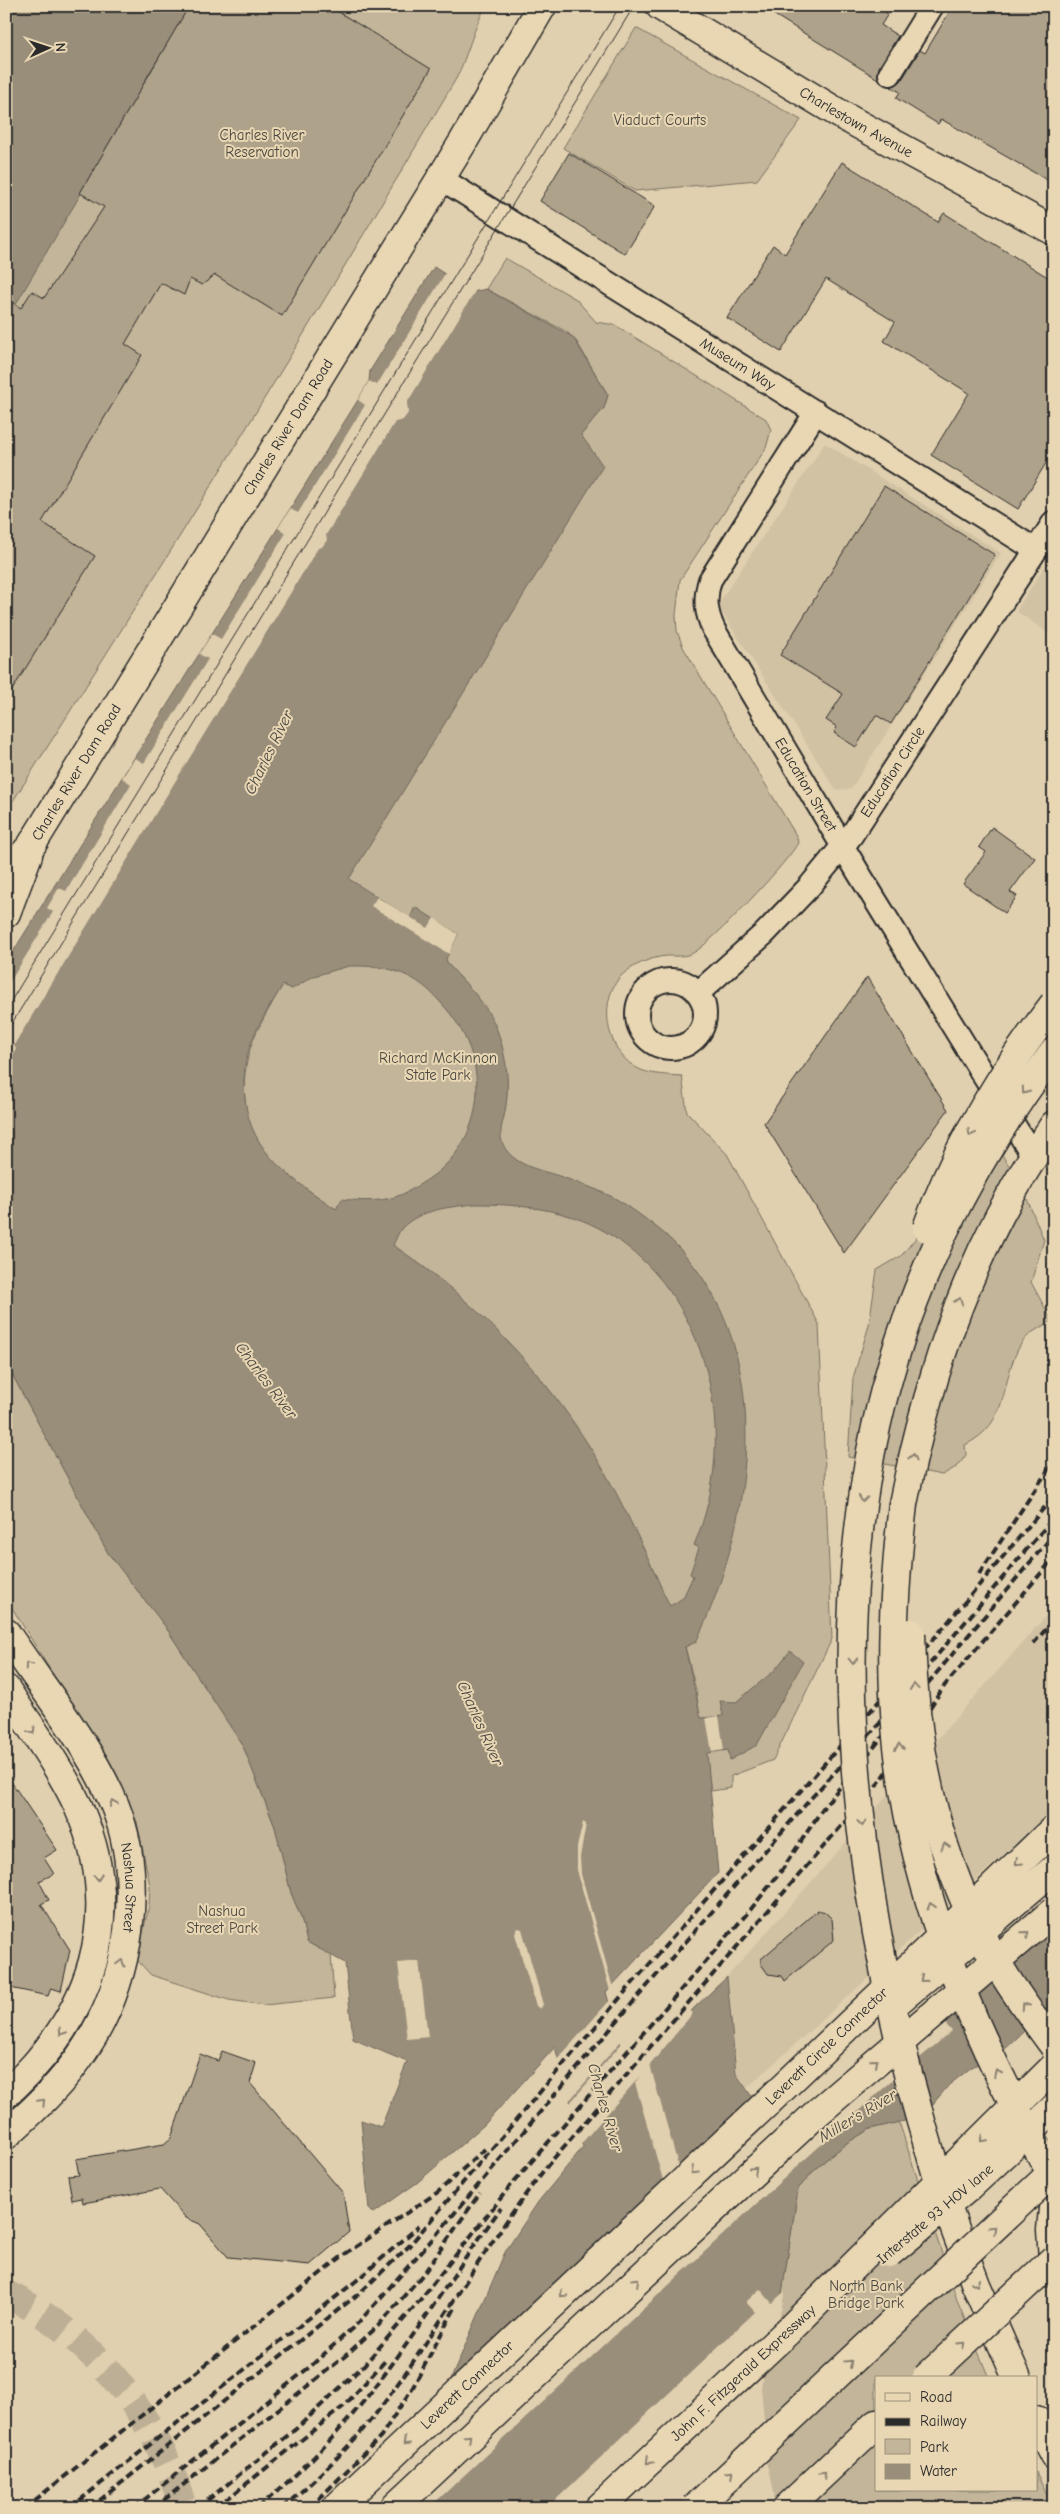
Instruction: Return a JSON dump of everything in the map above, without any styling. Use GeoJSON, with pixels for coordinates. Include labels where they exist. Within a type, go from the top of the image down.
{"type":"FeatureCollection","features":[{"type":"Feature","properties":{"kind":"main road","name":"Charles River Dam Road"},"geometry":{"type":"LineString","coordinates":[[6,874],[31,846],[440,178],[542,6]]}},
{"type":"Feature","properties":{"kind":"main road","name":"Charlestown Avenue"},"geometry":{"type":"LineString","coordinates":[[660,6],[846,117],[1054,231]]}},
{"type":"Feature","properties":{"kind":"main road","name":"Charles River Dam Road"},"geometry":{"type":"LineString","coordinates":[[6,913],[31,846]]}},
{"type":"Feature","properties":{"kind":"main road"},"geometry":{"type":"LineString","coordinates":[[1016,2376],[976,2285],[952,2221],[921,2123],[892,2008],[870,1890],[860,1812],[855,1735],[853,1618],[858,1542],[868,1466],[887,1356],[929,1222],[947,1178],[990,1098],[1054,1004]]}},
{"type":"Feature","properties":{"kind":"main road"},"geometry":{"type":"LineString","coordinates":[[868,1466],[876,1425],[896,1353],[908,1318],[953,1211],[991,1142],[1054,1052]]}},
{"type":"Feature","properties":{"kind":"main road"},"geometry":{"type":"LineString","coordinates":[[1054,1124],[1003,1207],[953,1316],[920,1426],[903,1504],[893,1619],[894,1695],[903,1781],[917,1853],[942,1941],[973,2022],[1010,2098],[1054,2178]]}},
{"type":"Feature","properties":{"kind":"main road"},"geometry":{"type":"LineString","coordinates":[[903,1504],[912,1606],[911,1655],[917,1720],[924,1762],[939,1828],[961,1891],[984,1939],[1022,2002],[1054,2046]]}},
{"type":"Feature","properties":{"kind":"main road","name":"Nashua Street"},"geometry":{"type":"LineString","coordinates":[[6,2135],[66,2074],[86,2048],[102,2019],[122,1957],[130,1912],[127,1847],[114,1806],[83,1748],[7,1634]]}},
{"type":"Feature","properties":{"kind":"main road","name":"Nashua Street"},"geometry":{"type":"LineString","coordinates":[[6,1690],[76,1804],[95,1858],[100,1896],[96,1952],[90,1974],[76,2008],[55,2042],[6,2094]]}},
{"type":"Feature","properties":{"kind":"main road","name":"Leverett Circle Connector"},"geometry":{"type":"LineString","coordinates":[[598,2261],[1054,1829]]}},
{"type":"Feature","properties":{"kind":"main road"},"geometry":{"type":"LineString","coordinates":[[768,2102],[816,2070],[1054,1869]]}},
{"type":"Feature","properties":{"kind":"main road"},"geometry":{"type":"LineString","coordinates":[[394,2508],[818,2112],[1054,1911]]}},
{"type":"Feature","properties":{"kind":"main road","name":"John F. Fitzgerald Expressway"},"geometry":{"type":"LineString","coordinates":[[600,2508],[787,2332],[1054,2067]]}},
{"type":"Feature","properties":{"kind":"main road","name":"Interstate 93 HOV lane"},"geometry":{"type":"LineString","coordinates":[[787,2332],[938,2214],[1054,2108]]}},
{"type":"Feature","properties":{"kind":"main road"},"geometry":{"type":"LineString","coordinates":[[694,2508],[1054,2172]]}},
{"type":"Feature","properties":{"kind":"main road"},"geometry":{"type":"LineString","coordinates":[[1054,2198],[1051,2230],[1054,2273]]}},
{"type":"Feature","properties":{"kind":"main road"},"geometry":{"type":"LineString","coordinates":[[928,2376],[1054,2259]]}},
{"type":"Feature","properties":{"kind":"main road","name":"Leverett Connector"},"geometry":{"type":"LineString","coordinates":[[336,2508],[598,2261]]}},
{"type":"Feature","properties":{"kind":"main road"},"geometry":{"type":"LineString","coordinates":[[1038,2424],[1054,2455]]}},
{"type":"Feature","properties":{"kind":"main road"},"geometry":{"type":"LineString","coordinates":[[787,2508],[875,2425]]}},
{"type":"Feature","properties":{"kind":"street"},"geometry":{"type":"LineString","coordinates":[[890,74],[932,6]]}},
{"type":"Feature","properties":{"kind":"street","name":"Museum Way"},"geometry":{"type":"LineString","coordinates":[[440,178],[1036,550]]}},
{"type":"Feature","properties":{"kind":"street","name":"Education Street"},"geometry":{"type":"LineString","coordinates":[[816,412],[710,580],[706,603],[714,630],[843,846],[1030,1151]]}},
{"type":"Feature","properties":{"kind":"street","name":"Education Circle"},"geometry":{"type":"LineString","coordinates":[[698,992],[771,928],[843,846],[866,815],[1054,522]]}},
{"type":"Feature","properties":{"kind":"shaded area"},"geometry":{"type":"Polygon","coordinates":[[[825,443],[1001,553],[851,789],[836,790],[719,608],[722,598],[825,443]]]}},
{"type":"Feature","properties":{"kind":"shaded area"},"geometry":{"type":"Polygon","coordinates":[[[1054,551],[1054,637],[1016,611],[1054,551]]]}},
{"type":"Feature","properties":{"kind":"shaded area"},"geometry":{"type":"Polygon","coordinates":[[[1054,1607],[1054,1809],[746,2089],[736,2074],[727,1977],[1054,1607]]]}},
{"type":"Feature","properties":{"kind":"green space","name":"Charles River Reservation"},"geometry":{"type":"Polygon","coordinates":[[[191,6],[486,6],[457,77],[402,170],[291,355],[6,812],[6,305],[79,195],[148,75],[191,6]]]}},
{"type":"Feature","properties":{"kind":"green space","name":"Viaduct Courts"},"geometry":{"type":"Polygon","coordinates":[[[636,28],[801,120],[757,180],[635,191],[563,148],[636,28]]]}},
{"type":"Feature","properties":{"kind":"green space","name":"Richard McKinnon State Park"},"geometry":{"type":"Polygon","coordinates":[[[505,258],[576,299],[596,322],[615,325],[766,419],[771,430],[766,448],[680,580],[676,615],[677,631],[683,647],[797,837],[798,843],[765,884],[716,935],[693,953],[648,960],[635,966],[619,978],[612,989],[608,1016],[609,1029],[614,1042],[621,1054],[630,1063],[641,1070],[651,1073],[682,1076],[687,1112],[727,1154],[819,1324],[832,1639],[773,1760],[731,1776],[731,1788],[711,1791],[696,1690],[685,1646],[336,1209],[281,1170],[262,1150],[248,1118],[245,1100],[246,1065],[257,1031],[581,435],[604,408],[608,395],[577,342],[567,332],[486,289],[505,258]]]}},
{"type":"Feature","properties":{"kind":"green space"},"geometry":{"type":"Polygon","coordinates":[[[994,1143],[1020,1182],[1044,1240],[1031,1282],[1052,1321],[1031,1333],[1021,1344],[1014,1358],[998,1412],[980,1436],[965,1445],[966,1455],[958,1466],[942,1475],[848,1457],[853,1378],[869,1325],[877,1270],[901,1256],[994,1143]]]}},
{"type":"Feature","properties":{"kind":"green space","name":"Nashua Street Park"},"geometry":{"type":"Polygon","coordinates":[[[6,1363],[108,1553],[165,1626],[243,1746],[275,1827],[291,1893],[301,1917],[307,1942],[331,1954],[334,1998],[264,2005],[229,2000],[151,1975],[137,1960],[149,1905],[150,1886],[137,1822],[122,1787],[6,1598],[6,1363]]]}},
{"type":"Feature","properties":{"kind":"green space","name":"North Bank Bridge Park"},"geometry":{"type":"Polygon","coordinates":[[[899,2122],[958,2303],[988,2376],[875,2376],[875,2492],[1038,2492],[1038,2476],[1054,2508],[773,2508],[765,2464],[759,2388],[780,2306],[798,2189],[817,2167],[847,2143],[870,2129],[899,2122]]]}},
{"type":"Feature","properties":{"kind":"water"},"geometry":{"type":"Polygon","coordinates":[[[6,6],[191,6],[148,75],[135,102],[13,309],[6,305],[6,6]]]}},
{"type":"Feature","properties":{"kind":"water"},"geometry":{"type":"Polygon","coordinates":[[[434,267],[472,292],[486,289],[573,337],[608,395],[604,408],[581,435],[603,466],[349,879],[410,918],[415,907],[458,934],[446,959],[448,964],[482,1002],[494,1023],[505,1057],[507,1096],[501,1138],[507,1151],[525,1165],[595,1189],[619,1200],[658,1229],[680,1249],[715,1298],[734,1345],[744,1394],[746,1446],[741,1497],[730,1548],[715,1597],[696,1642],[685,1647],[701,1718],[723,1716],[720,1701],[736,1702],[774,1671],[790,1651],[803,1662],[757,1745],[730,1760],[728,1750],[707,1753],[718,1873],[606,1992],[631,2082],[694,2008],[727,1977],[736,2074],[755,2101],[774,2120],[791,2120],[956,1980],[992,1941],[1007,1931],[1022,1925],[1054,1921],[1054,2003],[1002,2052],[972,2067],[949,2085],[932,2105],[909,2120],[870,2129],[847,2143],[817,2167],[798,2189],[780,2306],[759,2388],[773,2508],[396,2508],[505,2252],[538,2202],[583,2147],[555,2047],[484,2125],[418,2182],[374,2213],[369,2210],[361,2120],[381,2127],[407,2062],[353,2039],[345,1963],[307,1942],[301,1917],[291,1893],[275,1827],[243,1746],[165,1626],[108,1553],[6,1363],[6,963],[358,400],[369,381],[370,371],[434,267]],[[349,966],[314,976],[292,989],[283,985],[252,1040],[244,1074],[244,1092],[249,1118],[255,1135],[265,1150],[290,1176],[336,1209],[342,1199],[362,1201],[389,1199],[399,1196],[422,1183],[444,1166],[461,1146],[472,1123],[476,1098],[476,1073],[470,1048],[458,1025],[436,998],[427,989],[405,974],[380,967],[349,966]],[[475,1204],[436,1210],[418,1217],[402,1228],[393,1245],[459,1295],[518,1352],[544,1383],[569,1416],[613,1487],[670,1606],[683,1598],[693,1576],[690,1574],[699,1548],[694,1545],[708,1503],[715,1459],[714,1415],[706,1371],[691,1329],[669,1291],[640,1258],[604,1231],[574,1218],[542,1209],[475,1204]]]}},
{"type":"Feature","properties":{"kind":"pier"},"geometry":{"type":"Polygon","coordinates":[[[446,272],[473,289],[477,288],[407,403],[408,413],[403,420],[395,422],[326,535],[327,540],[322,547],[318,548],[14,1045],[16,1049],[11,1057],[6,1058],[6,988],[53,912],[47,908],[59,888],[66,891],[131,784],[122,778],[135,758],[144,763],[208,659],[199,654],[212,634],[221,639],[286,533],[278,528],[290,509],[298,513],[365,405],[358,400],[369,381],[377,385],[446,272]]]}},
{"type":"Feature","properties":{"kind":"pier"},"geometry":{"type":"Polygon","coordinates":[[[377,897],[428,928],[434,918],[458,934],[449,954],[371,906],[377,897]]]}},
{"type":"Feature","properties":{"kind":"pier"},"geometry":{"type":"Polygon","coordinates":[[[719,1716],[724,1750],[712,1752],[706,1718],[719,1716]]]}},
{"type":"Feature","properties":{"kind":"pier"},"geometry":{"type":"Polygon","coordinates":[[[583,1822],[586,1824],[580,1857],[581,1874],[613,1988],[610,1991],[577,1870],[577,1847],[583,1822]]]}},
{"type":"Feature","properties":{"kind":"pier"},"geometry":{"type":"Polygon","coordinates":[[[518,1928],[522,1929],[543,2005],[540,2009],[536,2006],[515,1934],[518,1928]]]}},
{"type":"Feature","properties":{"kind":"pier"},"geometry":{"type":"Polygon","coordinates":[[[419,1961],[428,2037],[407,2039],[398,1963],[419,1961]]]}},
{"type":"Feature","properties":{"kind":"pier"},"geometry":{"type":"Polygon","coordinates":[[[611,1999],[622,2040],[568,2102],[556,2061],[611,1999]]]}},
{"type":"Feature","properties":{"kind":"pier"},"geometry":{"type":"Polygon","coordinates":[[[689,2010],[693,2013],[650,2065],[680,2172],[665,2187],[635,2083],[641,2075],[580,2145],[569,2104],[623,2042],[632,2077],[689,2010]]]}},
{"type":"Feature","properties":{"kind":"pier"},"geometry":{"type":"Polygon","coordinates":[[[933,2011],[952,2031],[885,2087],[770,2191],[429,2508],[394,2508],[409,2466],[423,2436],[768,2115],[782,2119],[807,2112],[933,2011]]]}},
{"type":"Feature","properties":{"kind":"pier"},"geometry":{"type":"Polygon","coordinates":[[[760,2289],[772,2303],[785,2291],[778,2324],[766,2358],[761,2388],[768,2463],[775,2508],[547,2508],[755,2312],[746,2302],[760,2289]]]}},
{"type":"Feature","properties":{"kind":"building"},"geometry":{"type":"Polygon","coordinates":[[[189,6],[329,6],[431,69],[282,316],[215,275],[202,285],[190,279],[184,295],[161,283],[125,344],[142,355],[42,522],[95,556],[6,700],[6,299],[21,308],[32,291],[44,298],[104,207],[80,193],[189,6]]]}},
{"type":"Feature","properties":{"kind":"building"},"geometry":{"type":"Polygon","coordinates":[[[760,6],[876,6],[888,14],[881,25],[898,36],[879,67],[878,79],[760,6]]]}},
{"type":"Feature","properties":{"kind":"building"},"geometry":{"type":"Polygon","coordinates":[[[953,6],[1054,6],[1054,184],[941,119],[938,124],[896,98],[900,92],[891,87],[901,81],[920,50],[925,53],[953,6]]]}},
{"type":"Feature","properties":{"kind":"building"},"geometry":{"type":"Polygon","coordinates":[[[569,153],[655,206],[625,254],[540,201],[569,153]]]}},
{"type":"Feature","properties":{"kind":"building"},"geometry":{"type":"Polygon","coordinates":[[[842,162],[938,222],[944,213],[1054,281],[1054,450],[1018,509],[931,455],[969,393],[884,341],[895,322],[826,279],[781,352],[727,318],[773,245],[785,254],[842,162]]]}},
{"type":"Feature","properties":{"kind":"building"},"geometry":{"type":"Polygon","coordinates":[[[884,486],[995,555],[891,724],[876,715],[856,747],[834,733],[837,727],[826,720],[843,694],[780,655],[884,486]]]}},
{"type":"Feature","properties":{"kind":"building"},"geometry":{"type":"Polygon","coordinates":[[[992,827],[1035,858],[1010,892],[1017,896],[1005,913],[963,884],[986,852],[979,847],[992,827]]]}},
{"type":"Feature","properties":{"kind":"building"},"geometry":{"type":"Polygon","coordinates":[[[867,977],[948,1110],[844,1253],[764,1123],[867,977]]]}},
{"type":"Feature","properties":{"kind":"building"},"geometry":{"type":"Polygon","coordinates":[[[6,1774],[57,1850],[44,1858],[54,1874],[39,1881],[49,1900],[41,1904],[70,1950],[61,1991],[51,1988],[48,1996],[6,1987],[6,1774]]]}},
{"type":"Feature","properties":{"kind":"building"},"geometry":{"type":"Polygon","coordinates":[[[818,1910],[825,1912],[832,1919],[834,1940],[785,1981],[782,1976],[768,1974],[761,1964],[761,1959],[818,1910]]]}},
{"type":"Feature","properties":{"kind":"building"},"geometry":{"type":"Polygon","coordinates":[[[222,2051],[256,2063],[250,2083],[343,2193],[349,2232],[310,2265],[228,2257],[200,2224],[186,2218],[160,2189],[83,2203],[82,2198],[72,2200],[68,2176],[79,2175],[76,2159],[164,2144],[171,2138],[200,2054],[218,2061],[222,2051]]]}},
{"type":"Feature","properties":{"kind":"tunnel"},"geometry":{"type":"LineString","coordinates":[[6,2294],[37,2311],[66,2332],[93,2355],[117,2382],[139,2411],[157,2442],[172,2474],[183,2508]]}},
{"type":"Feature","properties":{"kind":"tram line"},"geometry":{"type":"LineString","coordinates":[[6,1009],[620,6]]}},
{"type":"Feature","properties":{"kind":"tram line"},"geometry":{"type":"LineString","coordinates":[[6,1033],[634,6]]}},
{"type":"Feature","properties":{"kind":"railway"},"geometry":{"type":"LineString","coordinates":[[979,1574],[1054,1461]]}},
{"type":"Feature","properties":{"kind":"railway"},"geometry":{"type":"LineString","coordinates":[[90,2508],[362,2291],[409,2246],[625,1992],[943,1628],[1054,1496]]}},
{"type":"Feature","properties":{"kind":"railway"},"geometry":{"type":"LineString","coordinates":[[134,2508],[312,2365],[359,2322],[436,2235],[635,2000],[813,1796],[879,1724],[1054,1517]]}},
{"type":"Feature","properties":{"kind":"railway"},"geometry":{"type":"LineString","coordinates":[[198,2508],[297,2428],[364,2365],[416,2305],[512,2184],[751,1909],[782,1870],[825,1805],[1054,1534]]}},
{"type":"Feature","properties":{"kind":"railway"},"geometry":{"type":"LineString","coordinates":[[282,2508],[333,2462],[378,2411],[504,2225],[548,2165],[882,1779],[945,1685],[1054,1558]]}},
{"type":"Feature","properties":{"kind":"railway"},"geometry":{"type":"LineString","coordinates":[[1033,1644],[1054,1620]]}},
{"type":"Feature","properties":{"kind":"railway"},"geometry":{"type":"LineString","coordinates":[[25,2508],[345,2254],[438,2192],[487,2147]]}},
{"type":"Feature","properties":{"kind":"railway"},"geometry":{"type":"LineString","coordinates":[[154,2508],[344,2357],[378,2326],[424,2273],[480,2193]]}},
{"type":"Feature","properties":{"kind":"railway"},"geometry":{"type":"LineString","coordinates":[[258,2508],[311,2460],[362,2403],[404,2348],[501,2208]]}},
{"type":"Feature","properties":{"kind":"railway"},"geometry":{"type":"LineString","coordinates":[[70,2508],[356,2281],[419,2226]]}},
{"type":"Feature","properties":{"kind":"railway"},"geometry":{"type":"LineString","coordinates":[[310,2508],[381,2436],[413,2387],[456,2306]]}},
{"type":"Feature","properties":{"kind":"railway"},"geometry":{"type":"LineString","coordinates":[[216,2508],[344,2406],[385,2361]]}},
{"type":"Feature","properties":{"kind":"water label","name":"Charles River"},"geometry":{"type":"Point","coordinates":[268,752]}},
{"type":"Feature","properties":{"kind":"water label","name":"Charles River"},"geometry":{"type":"Point","coordinates":[267,1380]}},
{"type":"Feature","properties":{"kind":"water label","name":"Charles River"},"geometry":{"type":"Point","coordinates":[481,1723]}},
{"type":"Feature","properties":{"kind":"water label","name":"Charles River"},"geometry":{"type":"Point","coordinates":[606,2107]}},
{"type":"Feature","properties":{"kind":"water label","name":"Miller's River"},"geometry":{"type":"Point","coordinates":[857,2115]}}]}
